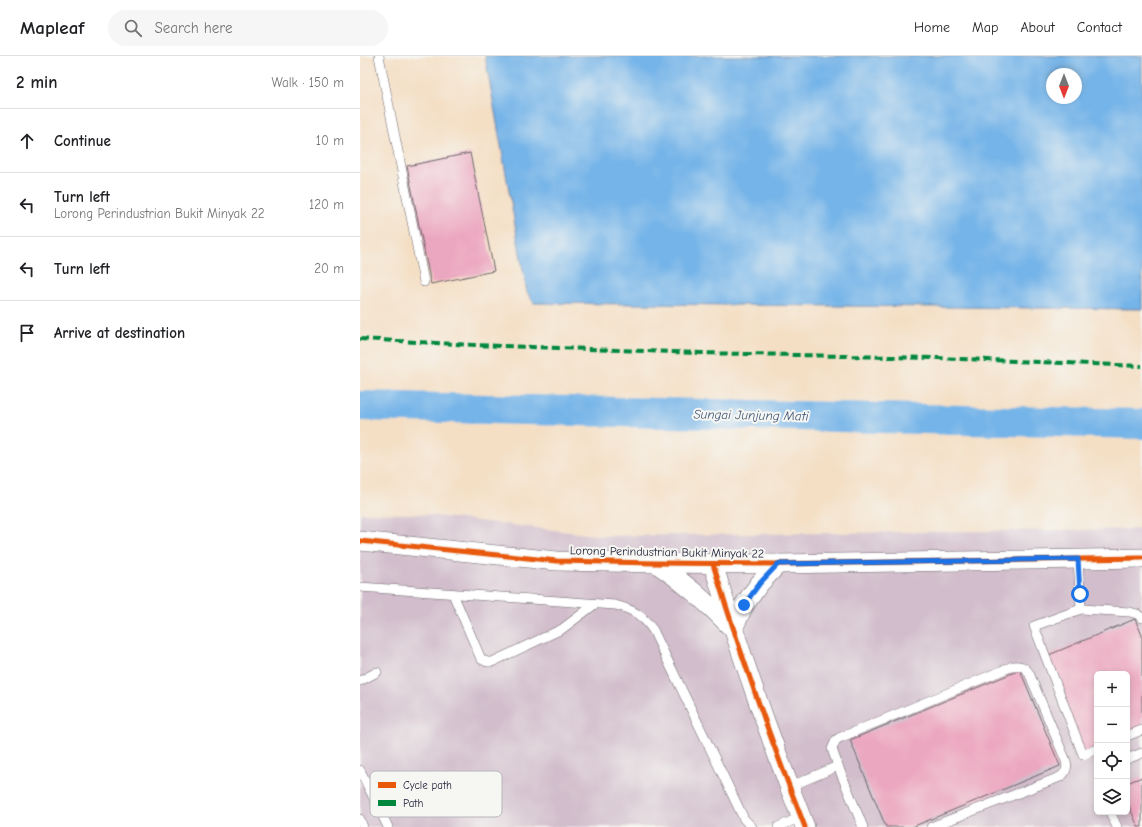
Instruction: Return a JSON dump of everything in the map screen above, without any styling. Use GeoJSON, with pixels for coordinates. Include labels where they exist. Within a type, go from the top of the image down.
{"type":"FeatureCollection","features":[{"type":"Feature","properties":{"kind":"street","name":"Lorong Perindustrian Bukit Minyak 22"},"geometry":{"type":"LineString","coordinates":[[360,541],[557,561],[778,564],[1142,558]]}},
{"type":"Feature","properties":{"kind":"street"},"geometry":{"type":"LineString","coordinates":[[656,563],[684,583],[710,605],[733,629]]}},
{"type":"Feature","properties":{"kind":"street"},"geometry":{"type":"LineString","coordinates":[[713,564],[733,629],[789,787],[803,822]]}},
{"type":"Feature","properties":{"kind":"street"},"geometry":{"type":"LineString","coordinates":[[733,629],[744,605],[760,583],[778,564]]}},
{"type":"Feature","properties":{"kind":"lane"},"geometry":{"type":"LineString","coordinates":[[379,56],[424,282]]}},
{"type":"Feature","properties":{"kind":"lane"},"geometry":{"type":"LineString","coordinates":[[1078,559],[1081,609]]}},
{"type":"Feature","properties":{"kind":"lane"},"geometry":{"type":"LineString","coordinates":[[360,587],[616,605],[631,609],[644,618],[653,630],[744,819],[752,827]]}},
{"type":"Feature","properties":{"kind":"lane"},"geometry":{"type":"LineString","coordinates":[[453,594],[482,659],[487,662],[492,662],[562,629],[596,604]]}},
{"type":"Feature","properties":{"kind":"lane"},"geometry":{"type":"LineString","coordinates":[[1094,750],[1083,755],[1034,626],[1081,609],[1130,612],[1137,614],[1142,618]]}},
{"type":"Feature","properties":{"kind":"lane"},"geometry":{"type":"LineString","coordinates":[[863,827],[832,749],[833,744],[839,738],[1013,666],[1018,665],[1027,669],[1066,761],[1066,771],[1060,777],[931,827]]}},
{"type":"Feature","properties":{"kind":"lane"},"geometry":{"type":"LineString","coordinates":[[360,681],[377,672]]}},
{"type":"Feature","properties":{"kind":"lane"},"geometry":{"type":"LineString","coordinates":[[1130,735],[1142,730]]}},
{"type":"Feature","properties":{"kind":"lane"},"geometry":{"type":"LineString","coordinates":[[1130,758],[1142,753]]}},
{"type":"Feature","properties":{"kind":"lane"},"geometry":{"type":"LineString","coordinates":[[789,787],[838,766]]}},
{"type":"Feature","properties":{"kind":"lane"},"geometry":{"type":"LineString","coordinates":[[360,770],[370,790]]}},
{"type":"Feature","properties":{"kind":"lane"},"geometry":{"type":"LineString","coordinates":[[1111,815],[1116,827]]}},
{"type":"Feature","properties":{"kind":"lane"},"geometry":{"type":"LineString","coordinates":[[383,817],[388,827]]}},
{"type":"Feature","properties":{"kind":"lane"},"geometry":{"type":"LineString","coordinates":[[360,819],[363,827]]}},
{"type":"Feature","properties":{"kind":"lane"},"geometry":{"type":"LineString","coordinates":[[778,827],[803,822]]}},
{"type":"Feature","properties":{"kind":"shaded area"},"geometry":{"type":"Polygon","coordinates":[[[360,513],[420,514],[603,536],[1142,529],[1142,827],[360,827],[360,513]]]}},
{"type":"Feature","properties":{"kind":"water"},"geometry":{"type":"Polygon","coordinates":[[[485,56],[1142,56],[1142,309],[534,303],[527,292],[485,56]]]}},
{"type":"Feature","properties":{"kind":"building"},"geometry":{"type":"Polygon","coordinates":[[[470,153],[494,271],[431,284],[407,166],[470,153]]]}},
{"type":"Feature","properties":{"kind":"building"},"geometry":{"type":"Polygon","coordinates":[[[1135,619],[1142,635],[1142,728],[1130,734],[1130,671],[1094,671],[1094,748],[1085,752],[1044,657],[1135,619]]]}},
{"type":"Feature","properties":{"kind":"building"},"geometry":{"type":"Polygon","coordinates":[[[1020,670],[1060,766],[912,827],[886,827],[850,740],[1020,670]]]}},
{"type":"Feature","properties":{"kind":"building"},"geometry":{"type":"Polygon","coordinates":[[[1142,777],[1142,827],[1138,827],[1130,808],[1130,782],[1142,777]]]}},
{"type":"Feature","properties":{"kind":"waterway","name":"Sungai Junjung Mati"},"geometry":{"type":"LineString","coordinates":[[360,406],[1142,424]]}},
{"type":"Feature","properties":{"kind":"marked path"},"geometry":{"type":"LineString","coordinates":[[360,339],[475,345],[701,353],[937,358],[1142,366]]}},
{"type":"Feature","properties":{"kind":"cycle path"},"geometry":{"type":"LineString","coordinates":[[360,541],[557,561],[778,564],[1142,558]]}},
{"type":"Feature","properties":{"kind":"cycle path"},"geometry":{"type":"LineString","coordinates":[[713,564],[756,697],[805,827]]}},
{"type":"Feature","properties":{"kind":"route"},"geometry":{"type":"LineString","coordinates":[[744,605],[760,583],[778,564],[1078,559],[1080,594]]}}]}
